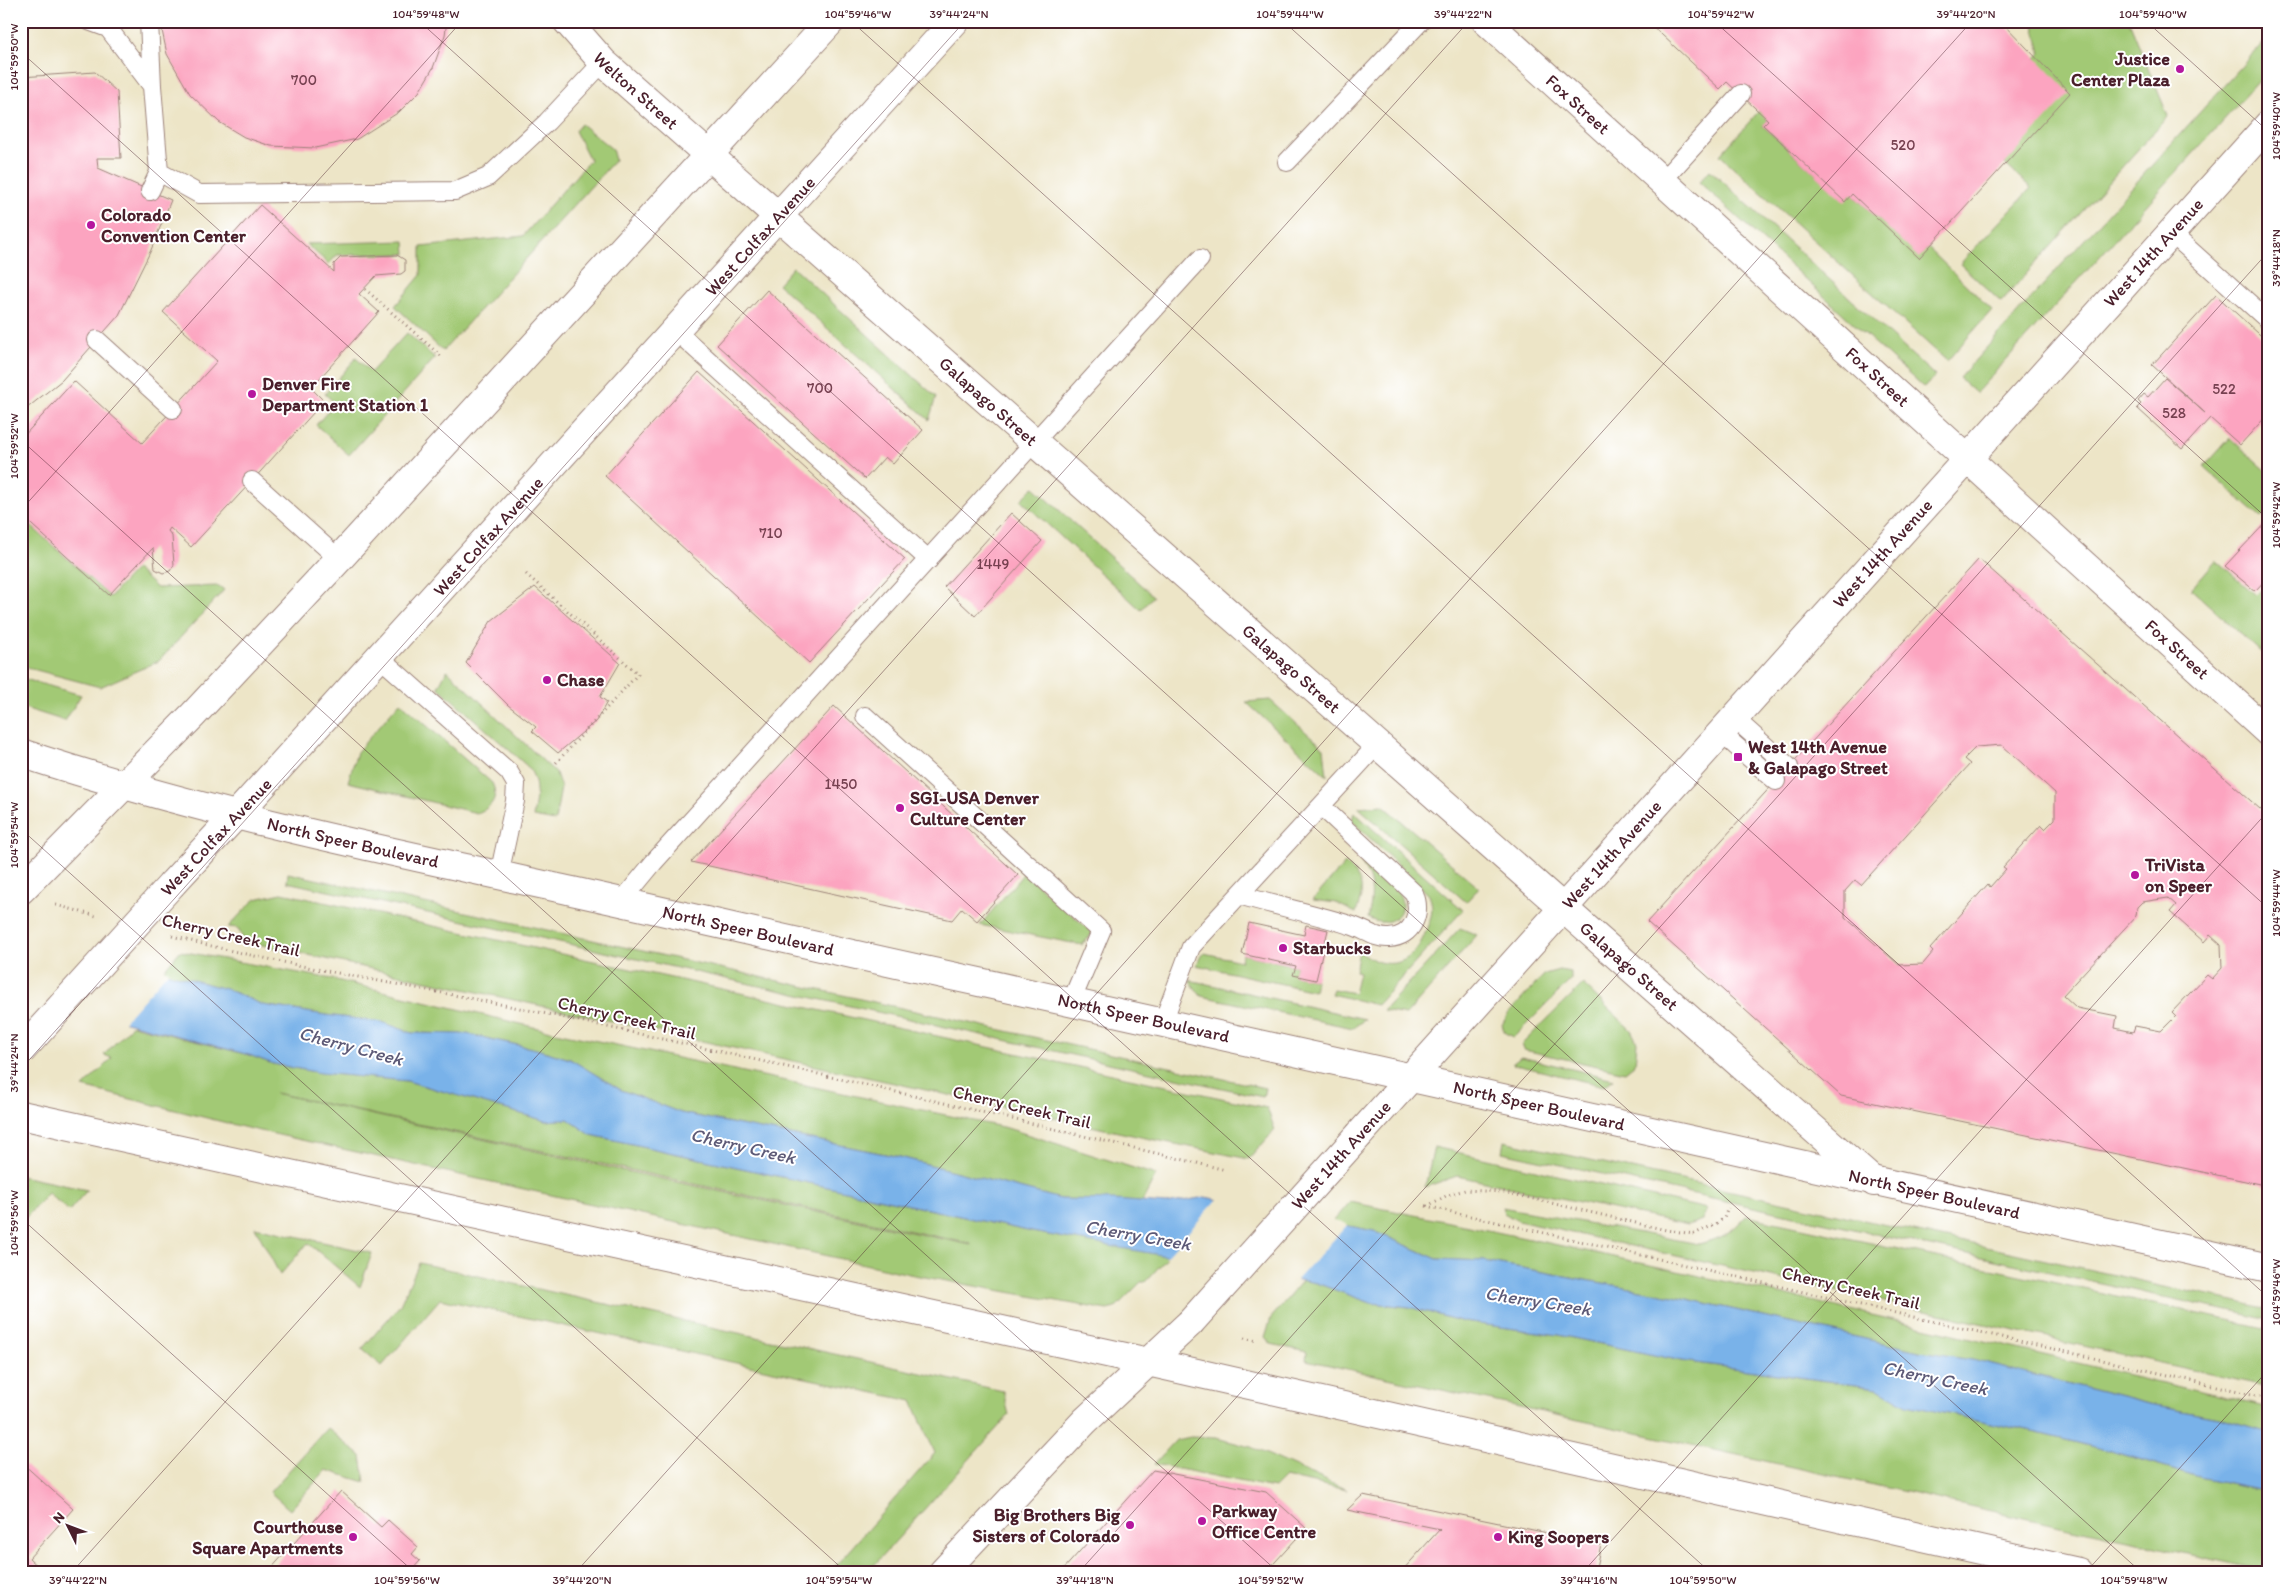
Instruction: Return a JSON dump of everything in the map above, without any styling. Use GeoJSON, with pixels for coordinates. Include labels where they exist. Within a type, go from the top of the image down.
{"type":"FeatureCollection","features":[{"type":"Feature","properties":{"kind":"main road","name":"Welton Street"},"geometry":{"type":"LineString","coordinates":[[567,21],[603,62],[708,155]]}},
{"type":"Feature","properties":{"kind":"main road"},"geometry":{"type":"LineString","coordinates":[[21,890],[194,715],[831,21]]}},
{"type":"Feature","properties":{"kind":"main road","name":"West Colfax Avenue"},"geometry":{"type":"LineString","coordinates":[[21,1051],[238,814],[954,21]]}},
{"type":"Feature","properties":{"kind":"main road","name":"Fox Street"},"geometry":{"type":"LineString","coordinates":[[1486,21],[2269,733]]}},
{"type":"Feature","properties":{"kind":"main road","name":"West 14th Avenue"},"geometry":{"type":"LineString","coordinates":[[943,1572],[1085,1421],[1190,1323],[2269,124]]}},
{"type":"Feature","properties":{"kind":"main road","name":"Galapago Street"},"geometry":{"type":"LineString","coordinates":[[708,155],[1874,1182]]}},
{"type":"Feature","properties":{"kind":"main road","name":"North Speer Boulevard"},"geometry":{"type":"LineString","coordinates":[[21,753],[124,785],[238,814],[499,875],[1412,1076],[1874,1182],[2269,1268]]}},
{"type":"Feature","properties":{"kind":"main road"},"geometry":{"type":"LineString","coordinates":[[21,1115],[1148,1362],[2078,1572]]}},
{"type":"Feature","properties":{"kind":"lane"},"geometry":{"type":"LineString","coordinates":[[89,21],[108,28],[152,86]]}},
{"type":"Feature","properties":{"kind":"lane"},"geometry":{"type":"LineString","coordinates":[[150,21],[152,86],[159,172],[150,190]]}},
{"type":"Feature","properties":{"kind":"lane"},"geometry":{"type":"LineString","coordinates":[[1287,162],[1421,21]]}},
{"type":"Feature","properties":{"kind":"lane"},"geometry":{"type":"LineString","coordinates":[[159,172],[199,194],[455,191],[488,176],[547,122],[603,62]]}},
{"type":"Feature","properties":{"kind":"lane"},"geometry":{"type":"LineString","coordinates":[[1662,181],[1741,94]]}},
{"type":"Feature","properties":{"kind":"lane"},"geometry":{"type":"LineString","coordinates":[[2171,233],[2269,321]]}},
{"type":"Feature","properties":{"kind":"lane"},"geometry":{"type":"LineString","coordinates":[[621,902],[654,862],[1035,443],[1200,258]]}},
{"type":"Feature","properties":{"kind":"lane"},"geometry":{"type":"LineString","coordinates":[[675,330],[929,560]]}},
{"type":"Feature","properties":{"kind":"lane"},"geometry":{"type":"LineString","coordinates":[[97,340],[173,409]]}},
{"type":"Feature","properties":{"kind":"lane"},"geometry":{"type":"LineString","coordinates":[[252,481],[339,559]]}},
{"type":"Feature","properties":{"kind":"lane"},"geometry":{"type":"LineString","coordinates":[[379,657],[509,772],[516,784],[515,801],[499,875]]}},
{"type":"Feature","properties":{"kind":"lane"},"geometry":{"type":"LineString","coordinates":[[865,716],[1101,931],[1071,1002]]}},
{"type":"Feature","properties":{"kind":"lane"},"geometry":{"type":"LineString","coordinates":[[1728,725],[1789,767]]}},
{"type":"Feature","properties":{"kind":"lane"},"geometry":{"type":"LineString","coordinates":[[1728,725],[1776,781]]}},
{"type":"Feature","properties":{"kind":"lane"},"geometry":{"type":"LineString","coordinates":[[1163,1022],[1191,947],[1377,745]]}},
{"type":"Feature","properties":{"kind":"lane"},"geometry":{"type":"LineString","coordinates":[[1239,895],[1352,926],[1381,938],[1396,937],[1410,928],[1418,912],[1414,894],[1321,806]]}},
{"type":"Feature","properties":{"kind":"path"},"geometry":{"type":"LineString","coordinates":[[365,288],[441,356]]}},
{"type":"Feature","properties":{"kind":"path"},"geometry":{"type":"LineString","coordinates":[[526,574],[638,674],[556,764]]}},
{"type":"Feature","properties":{"kind":"path"},"geometry":{"type":"LineString","coordinates":[[49,904],[106,918]]}},
{"type":"Feature","properties":{"kind":"path","name":"Cherry Creek Trail"},"geometry":{"type":"LineString","coordinates":[[171,936],[233,952],[547,1014],[1024,1121],[1226,1170]]}},
{"type":"Feature","properties":{"kind":"path","name":"Cherry Creek Trail"},"geometry":{"type":"LineString","coordinates":[[1728,1208],[1724,1218],[1716,1224],[1694,1234],[1666,1230],[1494,1191],[1465,1190],[1448,1195],[1426,1206],[2269,1398]]}},
{"type":"Feature","properties":{"kind":"path"},"geometry":{"type":"LineString","coordinates":[[1244,1338],[1257,1341]]}},
{"type":"Feature","properties":{"kind":"green space"},"geometry":{"type":"Polygon","coordinates":[[[2048,21],[2129,21],[2168,116],[2001,302],[1960,264],[2031,188],[2005,164],[2036,58],[2041,53],[2034,25],[2048,21]]]}},
{"type":"Feature","properties":{"kind":"green space"},"geometry":{"type":"Polygon","coordinates":[[[2269,36],[2269,70],[1976,393],[1959,378],[2269,36]]]}},
{"type":"Feature","properties":{"kind":"green space"},"geometry":{"type":"Polygon","coordinates":[[[1759,111],[1768,120],[1763,126],[1845,201],[1852,194],[1919,257],[1928,248],[1992,310],[1947,361],[1720,155],[1759,111]]]}},
{"type":"Feature","properties":{"kind":"green space"},"geometry":{"type":"Polygon","coordinates":[[[581,124],[612,149],[615,160],[443,351],[395,306],[421,275],[421,247],[523,236],[590,160],[575,131],[581,124]]]}},
{"type":"Feature","properties":{"kind":"green space"},"geometry":{"type":"Polygon","coordinates":[[[1710,170],[1935,376],[1924,388],[1699,182],[1710,170]]]}},
{"type":"Feature","properties":{"kind":"green space"},"geometry":{"type":"Polygon","coordinates":[[[405,241],[406,254],[337,255],[329,264],[306,244],[405,241]]]}},
{"type":"Feature","properties":{"kind":"green space"},"geometry":{"type":"Polygon","coordinates":[[[793,267],[936,397],[929,420],[778,284],[793,267]]]}},
{"type":"Feature","properties":{"kind":"green space"},"geometry":{"type":"Polygon","coordinates":[[[407,333],[435,358],[349,455],[316,425],[335,403],[325,394],[356,358],[371,372],[407,333]]]}},
{"type":"Feature","properties":{"kind":"green space"},"geometry":{"type":"Polygon","coordinates":[[[2230,438],[2269,473],[2269,509],[2261,518],[2204,467],[2230,438]]]}},
{"type":"Feature","properties":{"kind":"green space"},"geometry":{"type":"Polygon","coordinates":[[[1034,487],[1153,596],[1141,610],[1021,500],[1034,487]]]}},
{"type":"Feature","properties":{"kind":"green space"},"geometry":{"type":"Polygon","coordinates":[[[21,517],[110,597],[136,569],[157,588],[219,586],[224,590],[159,661],[100,687],[21,666],[21,517]]]}},
{"type":"Feature","properties":{"kind":"green space"},"geometry":{"type":"Polygon","coordinates":[[[2216,560],[2256,595],[2269,582],[2269,648],[2263,654],[2191,589],[2216,560]]]}},
{"type":"Feature","properties":{"kind":"green space"},"geometry":{"type":"Polygon","coordinates":[[[447,670],[556,773],[561,788],[555,821],[533,817],[536,790],[534,778],[527,766],[438,687],[447,670]]]}},
{"type":"Feature","properties":{"kind":"green space"},"geometry":{"type":"Polygon","coordinates":[[[21,678],[81,695],[65,721],[21,707],[21,678]]]}},
{"type":"Feature","properties":{"kind":"green space"},"geometry":{"type":"Polygon","coordinates":[[[1270,700],[1324,748],[1327,776],[1246,702],[1270,700]]]}},
{"type":"Feature","properties":{"kind":"green space"},"geometry":{"type":"Polygon","coordinates":[[[400,702],[492,783],[495,793],[493,801],[487,808],[477,813],[348,782],[357,752],[400,702]]]}},
{"type":"Feature","properties":{"kind":"green space"},"geometry":{"type":"Polygon","coordinates":[[[1383,805],[1479,888],[1466,902],[1358,807],[1383,805]]]}},
{"type":"Feature","properties":{"kind":"green space"},"geometry":{"type":"Polygon","coordinates":[[[1354,812],[1463,910],[1377,1005],[1331,994],[1333,989],[1354,993],[1359,972],[1355,971],[1359,951],[1376,961],[1389,963],[1397,963],[1410,956],[1424,936],[1431,915],[1432,904],[1429,895],[1352,821],[1354,812]]]}},
{"type":"Feature","properties":{"kind":"green space"},"geometry":{"type":"Polygon","coordinates":[[[1363,861],[1382,875],[1398,892],[1402,906],[1400,912],[1391,920],[1384,922],[1368,918],[1371,889],[1368,877],[1361,863],[1363,861]]]}},
{"type":"Feature","properties":{"kind":"green space"},"geometry":{"type":"Polygon","coordinates":[[[1345,863],[1352,869],[1361,886],[1356,913],[1336,903],[1313,900],[1345,863]]]}},
{"type":"Feature","properties":{"kind":"green space"},"geometry":{"type":"Polygon","coordinates":[[[288,873],[1265,1088],[1263,1097],[287,882],[288,873]]]}},
{"type":"Feature","properties":{"kind":"green space"},"geometry":{"type":"Polygon","coordinates":[[[1024,873],[1093,933],[1082,945],[980,925],[1024,873]]]}},
{"type":"Feature","properties":{"kind":"green space"},"geometry":{"type":"Polygon","coordinates":[[[282,893],[1267,1108],[1275,1130],[1249,1159],[244,941],[238,928],[228,927],[255,899],[282,893]]]}},
{"type":"Feature","properties":{"kind":"green space"},"geometry":{"type":"Polygon","coordinates":[[[1460,928],[1477,935],[1406,1015],[1383,1011],[1460,928]]]}},
{"type":"Feature","properties":{"kind":"green space"},"geometry":{"type":"Polygon","coordinates":[[[180,951],[332,979],[546,1030],[1007,1128],[1156,1175],[1142,1202],[1061,1199],[900,1157],[681,1113],[621,1090],[570,1059],[536,1049],[467,1034],[412,1033],[382,1022],[263,1005],[229,990],[162,972],[180,951]]]}},
{"type":"Feature","properties":{"kind":"green space"},"geometry":{"type":"Polygon","coordinates":[[[1204,953],[1241,961],[1242,954],[1296,966],[1294,975],[1316,980],[1314,991],[1196,965],[1204,953]]]}},
{"type":"Feature","properties":{"kind":"green space"},"geometry":{"type":"Polygon","coordinates":[[[1559,970],[1571,972],[1571,980],[1514,1037],[1505,1033],[1502,1025],[1508,1014],[1545,974],[1559,970]]]}},
{"type":"Feature","properties":{"kind":"green space"},"geometry":{"type":"Polygon","coordinates":[[[1189,980],[1365,1019],[1353,1028],[1201,996],[1189,980]]]}},
{"type":"Feature","properties":{"kind":"green space"},"geometry":{"type":"Polygon","coordinates":[[[1583,984],[1631,1030],[1637,1042],[1635,1064],[1625,1072],[1524,1050],[1522,1044],[1583,984]]]}},
{"type":"Feature","properties":{"kind":"green space"},"geometry":{"type":"Polygon","coordinates":[[[132,1025],[249,1055],[273,1064],[320,1073],[407,1081],[546,1121],[568,1119],[591,1135],[1032,1232],[1169,1256],[1145,1282],[1141,1282],[1115,1308],[1107,1310],[914,1275],[247,1128],[83,1087],[112,1058],[104,1055],[132,1025]],[[275,1093],[616,1169],[971,1244],[275,1093]]]}},
{"type":"Feature","properties":{"kind":"green space"},"geometry":{"type":"Polygon","coordinates":[[[1521,1057],[1614,1079],[1604,1086],[1512,1064],[1521,1057]]]}},
{"type":"Feature","properties":{"kind":"green space"},"geometry":{"type":"Polygon","coordinates":[[[1504,1141],[2269,1309],[2269,1320],[1502,1152],[1504,1141]]]}},
{"type":"Feature","properties":{"kind":"green space"},"geometry":{"type":"Polygon","coordinates":[[[1434,1147],[1707,1209],[1702,1220],[1688,1225],[1457,1176],[1425,1187],[1434,1147]]]}},
{"type":"Feature","properties":{"kind":"green space"},"geometry":{"type":"Polygon","coordinates":[[[21,1176],[87,1190],[69,1211],[48,1193],[21,1223],[21,1176]]]}},
{"type":"Feature","properties":{"kind":"green space"},"geometry":{"type":"Polygon","coordinates":[[[1350,1202],[1695,1275],[2269,1408],[2269,1432],[2218,1417],[2145,1403],[1972,1359],[1919,1351],[1678,1297],[1484,1261],[1437,1259],[1374,1231],[1332,1223],[1350,1202]]]}},
{"type":"Feature","properties":{"kind":"green space"},"geometry":{"type":"Polygon","coordinates":[[[1502,1207],[1699,1244],[1725,1234],[1746,1216],[2269,1329],[2269,1387],[1518,1221],[1504,1213],[1502,1207]]]}},
{"type":"Feature","properties":{"kind":"green space"},"geometry":{"type":"Polygon","coordinates":[[[255,1227],[372,1253],[360,1287],[308,1243],[280,1275],[255,1227]]]}},
{"type":"Feature","properties":{"kind":"green space"},"geometry":{"type":"Polygon","coordinates":[[[419,1263],[1003,1391],[1009,1415],[868,1572],[830,1572],[935,1453],[912,1401],[440,1299],[382,1366],[362,1349],[400,1305],[419,1263]]]}},
{"type":"Feature","properties":{"kind":"green space"},"geometry":{"type":"Polygon","coordinates":[[[1303,1280],[1371,1303],[1409,1307],[1464,1322],[1559,1335],[1682,1361],[1878,1388],[1907,1405],[2037,1433],[2111,1451],[2204,1478],[2269,1491],[2269,1572],[1306,1360],[1307,1352],[1271,1344],[1265,1337],[1271,1318],[1303,1280]]]}},
{"type":"Feature","properties":{"kind":"green space"},"geometry":{"type":"Polygon","coordinates":[[[327,1428],[361,1456],[365,1482],[326,1470],[290,1510],[270,1492],[327,1428]]]}},
{"type":"Feature","properties":{"kind":"green space"},"geometry":{"type":"Polygon","coordinates":[[[1191,1437],[1216,1438],[1251,1447],[1347,1490],[1285,1477],[1274,1488],[1154,1464],[1176,1440],[1191,1437]]]}},
{"type":"Feature","properties":{"kind":"water","name":"Cherry Creek"},"geometry":{"type":"Polygon","coordinates":[[[21,931],[229,990],[263,1005],[382,1022],[412,1033],[467,1034],[536,1049],[570,1059],[621,1090],[681,1113],[900,1157],[1061,1199],[1115,1200],[1166,1204],[1205,1197],[1374,1231],[1437,1259],[1484,1261],[1678,1297],[1919,1351],[1972,1359],[2145,1403],[2218,1417],[2269,1432],[2269,1491],[2204,1478],[2111,1451],[2037,1433],[1907,1405],[1878,1388],[1682,1361],[1559,1335],[1464,1322],[1409,1307],[1371,1303],[1316,1283],[1032,1232],[591,1135],[568,1119],[546,1121],[407,1081],[320,1073],[273,1064],[249,1055],[21,994],[21,931]]]}},
{"type":"Feature","properties":{"kind":"pier"},"geometry":{"type":"Polygon","coordinates":[[[21,928],[169,971],[122,1024],[21,997],[21,928]]]}},
{"type":"Feature","properties":{"kind":"pier"},"geometry":{"type":"Polygon","coordinates":[[[1219,1198],[1348,1224],[1295,1282],[1165,1258],[1219,1198]]]}},
{"type":"Feature","properties":{"kind":"building"},"geometry":{"type":"Polygon","coordinates":[[[160,21],[447,21],[445,35],[433,68],[419,92],[399,112],[357,139],[315,148],[271,146],[244,137],[219,122],[190,94],[167,54],[160,21]]]}},
{"type":"Feature","properties":{"kind":"building"},"geometry":{"type":"Polygon","coordinates":[[[1647,21],[2008,21],[2003,23],[2070,93],[1919,258],[1852,194],[1845,202],[1763,125],[1768,120],[1727,82],[1720,89],[1647,21]]]}},
{"type":"Feature","properties":{"kind":"building","name":"Colorado Convention Center"},"geometry":{"type":"Polygon","coordinates":[[[95,72],[117,92],[121,158],[97,158],[98,168],[171,200],[151,250],[119,315],[62,380],[21,413],[21,77],[95,72]]]}},
{"type":"Feature","properties":{"kind":"building","name":"Denver Fire Department Station 1"},"geometry":{"type":"Polygon","coordinates":[[[260,205],[334,272],[334,264],[341,257],[397,255],[405,260],[405,271],[401,274],[376,276],[359,294],[379,312],[311,388],[324,401],[252,481],[191,547],[170,528],[168,531],[172,536],[174,565],[170,571],[163,573],[155,569],[153,548],[109,595],[21,515],[21,439],[74,381],[142,443],[217,361],[163,312],[260,205]]]}},
{"type":"Feature","properties":{"kind":"building"},"geometry":{"type":"Polygon","coordinates":[[[767,290],[923,430],[893,464],[885,457],[865,479],[717,345],[767,290]]]}},
{"type":"Feature","properties":{"kind":"building"},"geometry":{"type":"Polygon","coordinates":[[[2216,295],[2269,343],[2269,413],[2240,445],[2210,418],[2182,449],[2137,408],[2141,404],[2138,401],[2144,394],[2148,397],[2165,378],[2205,413],[2152,365],[2216,295]]]}},
{"type":"Feature","properties":{"kind":"building"},"geometry":{"type":"Polygon","coordinates":[[[699,372],[905,559],[809,663],[605,476],[699,372]]]}},
{"type":"Feature","properties":{"kind":"building"},"geometry":{"type":"Polygon","coordinates":[[[1011,513],[1042,541],[975,616],[944,587],[1011,513]]]}},
{"type":"Feature","properties":{"kind":"building"},"geometry":{"type":"Polygon","coordinates":[[[2269,519],[2269,576],[2255,591],[2225,566],[2269,519]]]}},
{"type":"Feature","properties":{"kind":"building","name":"TriVista on Speer"},"geometry":{"type":"Polygon","coordinates":[[[1979,559],[2269,817],[2269,1186],[1841,1096],[1647,922],[1979,559]],[[2002,745],[1976,747],[1964,759],[1970,764],[1861,885],[1855,880],[1845,891],[1845,917],[1899,965],[1923,964],[1933,952],[1930,949],[1988,884],[1990,887],[2006,869],[2003,867],[2041,825],[2045,829],[2055,819],[2055,793],[2002,745]],[[2168,898],[2142,902],[2137,907],[2136,916],[2063,995],[2077,1008],[2117,1016],[2115,1028],[2133,1032],[2135,1026],[2161,1031],[2176,1016],[2172,1012],[2207,975],[2212,979],[2222,968],[2221,945],[2210,935],[2204,942],[2170,912],[2176,905],[2168,898]]]}},
{"type":"Feature","properties":{"kind":"building","name":"Chase"},"geometry":{"type":"Polygon","coordinates":[[[535,587],[620,663],[600,697],[607,702],[596,721],[558,753],[532,731],[536,727],[508,705],[466,663],[491,621],[535,587]]]}},
{"type":"Feature","properties":{"kind":"building"},"geometry":{"type":"Polygon","coordinates":[[[834,706],[1018,875],[977,921],[962,908],[952,920],[691,862],[834,706]]]}},
{"type":"Feature","properties":{"kind":"building"},"geometry":{"type":"Polygon","coordinates":[[[1249,923],[1304,935],[1306,925],[1328,930],[1316,980],[1293,975],[1296,966],[1242,954],[1249,923]]]}},
{"type":"Feature","properties":{"kind":"building"},"geometry":{"type":"Polygon","coordinates":[[[21,1462],[73,1509],[29,1558],[44,1572],[21,1572],[21,1462]]]}},
{"type":"Feature","properties":{"kind":"building","name":"Parkway Office Centre"},"geometry":{"type":"Polygon","coordinates":[[[1153,1470],[1266,1492],[1306,1528],[1266,1572],[1061,1572],[1153,1470]]]}},
{"type":"Feature","properties":{"kind":"building","name":"Courthouse Square Apartments"},"geometry":{"type":"Polygon","coordinates":[[[341,1491],[381,1527],[388,1520],[418,1547],[412,1554],[420,1561],[410,1572],[268,1572],[341,1491]]]}},
{"type":"Feature","properties":{"kind":"building","name":"King Soopers"},"geometry":{"type":"Polygon","coordinates":[[[1363,1495],[1601,1544],[1595,1572],[1401,1572],[1440,1529],[1347,1510],[1363,1495]]]}},
{"type":"Feature","properties":{"kind":"place","name":"Justice Center Plaza"},"geometry":{"type":"Point","coordinates":[2180,69]}},
{"type":"Feature","properties":{"kind":"place","name":"Colorado Convention Center"},"geometry":{"type":"Point","coordinates":[91,225]}},
{"type":"Feature","properties":{"kind":"place","name":"Denver Fire Department Station 1"},"geometry":{"type":"Point","coordinates":[252,394]}},
{"type":"Feature","properties":{"kind":"place","name":"Chase"},"geometry":{"type":"Point","coordinates":[547,680]}},
{"type":"Feature","properties":{"kind":"place","name":"West 14th Avenue & Galapago Street"},"geometry":{"type":"Point","coordinates":[1738,757]}},
{"type":"Feature","properties":{"kind":"place","name":"SGI-USA Denver Culture Center"},"geometry":{"type":"Point","coordinates":[900,808]}},
{"type":"Feature","properties":{"kind":"place","name":"TriVista on Speer"},"geometry":{"type":"Point","coordinates":[2135,875]}},
{"type":"Feature","properties":{"kind":"place","name":"Starbucks"},"geometry":{"type":"Point","coordinates":[1283,948]}},
{"type":"Feature","properties":{"kind":"place","name":"Parkway Office Centre"},"geometry":{"type":"Point","coordinates":[1202,1521]}},
{"type":"Feature","properties":{"kind":"place","name":"Big Brothers Big Sisters of Colorado"},"geometry":{"type":"Point","coordinates":[1130,1525]}},
{"type":"Feature","properties":{"kind":"place","name":"Courthouse Square Apartments"},"geometry":{"type":"Point","coordinates":[353,1537]}},
{"type":"Feature","properties":{"kind":"place","name":"King Soopers"},"geometry":{"type":"Point","coordinates":[1498,1537]}}]}
